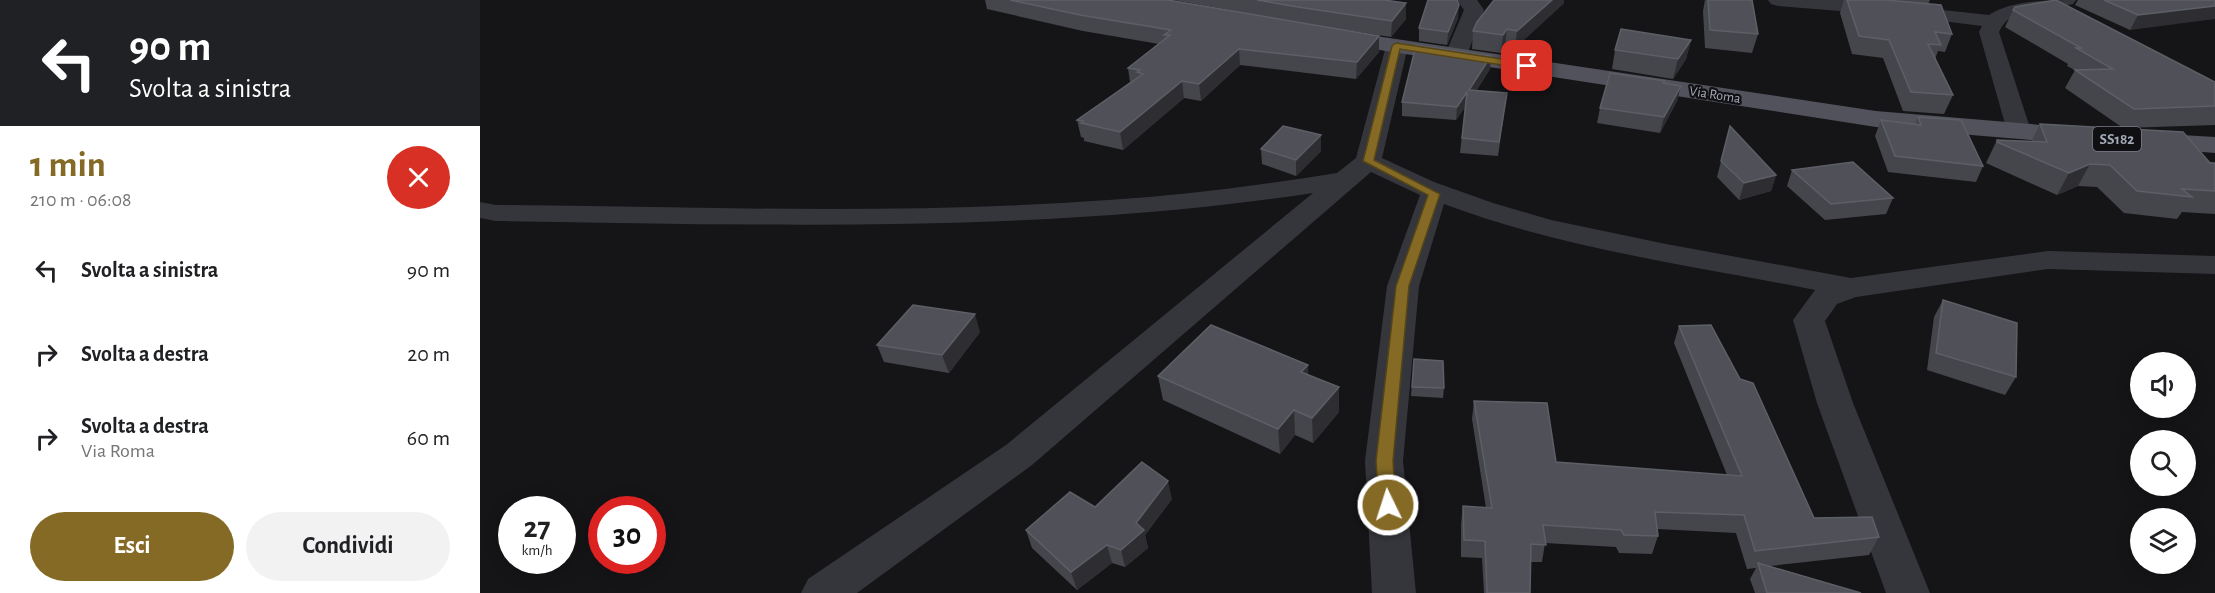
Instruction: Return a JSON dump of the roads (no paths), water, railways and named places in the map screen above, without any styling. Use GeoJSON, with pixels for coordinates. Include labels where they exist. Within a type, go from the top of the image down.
{"type":"FeatureCollection","features":[{"type":"Feature","properties":{"kind":"main road","name":"Via Roma"},"geometry":{"type":"LineString","coordinates":[[1320,34],[1876,119],[2019,132]]}},
{"type":"Feature","properties":{"kind":"main road","name":"SS182"},"geometry":{"type":"LineString","coordinates":[[2019,132],[2215,145]]}},
{"type":"Feature","properties":{"kind":"street"},"geometry":{"type":"LineString","coordinates":[[1456,55],[1474,10],[1467,0]]}},
{"type":"Feature","properties":{"kind":"street"},"geometry":{"type":"LineString","coordinates":[[1778,0],[1902,10],[1992,21]]}},
{"type":"Feature","properties":{"kind":"street"},"geometry":{"type":"LineString","coordinates":[[1957,0],[1992,21]]}},
{"type":"Feature","properties":{"kind":"street"},"geometry":{"type":"LineString","coordinates":[[2019,132],[1989,32],[1992,21],[2001,12],[2017,6],[2066,0]]}},
{"type":"Feature","properties":{"kind":"street"},"geometry":{"type":"LineString","coordinates":[[823,593],[1019,455],[1356,170],[1396,46]]}},
{"type":"Feature","properties":{"kind":"street"},"geometry":{"type":"LineString","coordinates":[[480,210],[496,213],[860,217],[1075,211],[1263,193],[1356,170],[1554,231],[1851,288]]}},
{"type":"Feature","properties":{"kind":"street"},"geometry":{"type":"LineString","coordinates":[[1394,593],[1384,461],[1403,286],[1434,194]]}},
{"type":"Feature","properties":{"kind":"street"},"geometry":{"type":"LineString","coordinates":[[1908,593],[1835,403],[1809,320],[1826,297],[1851,288],[2048,260],[2215,265]]}}]}
